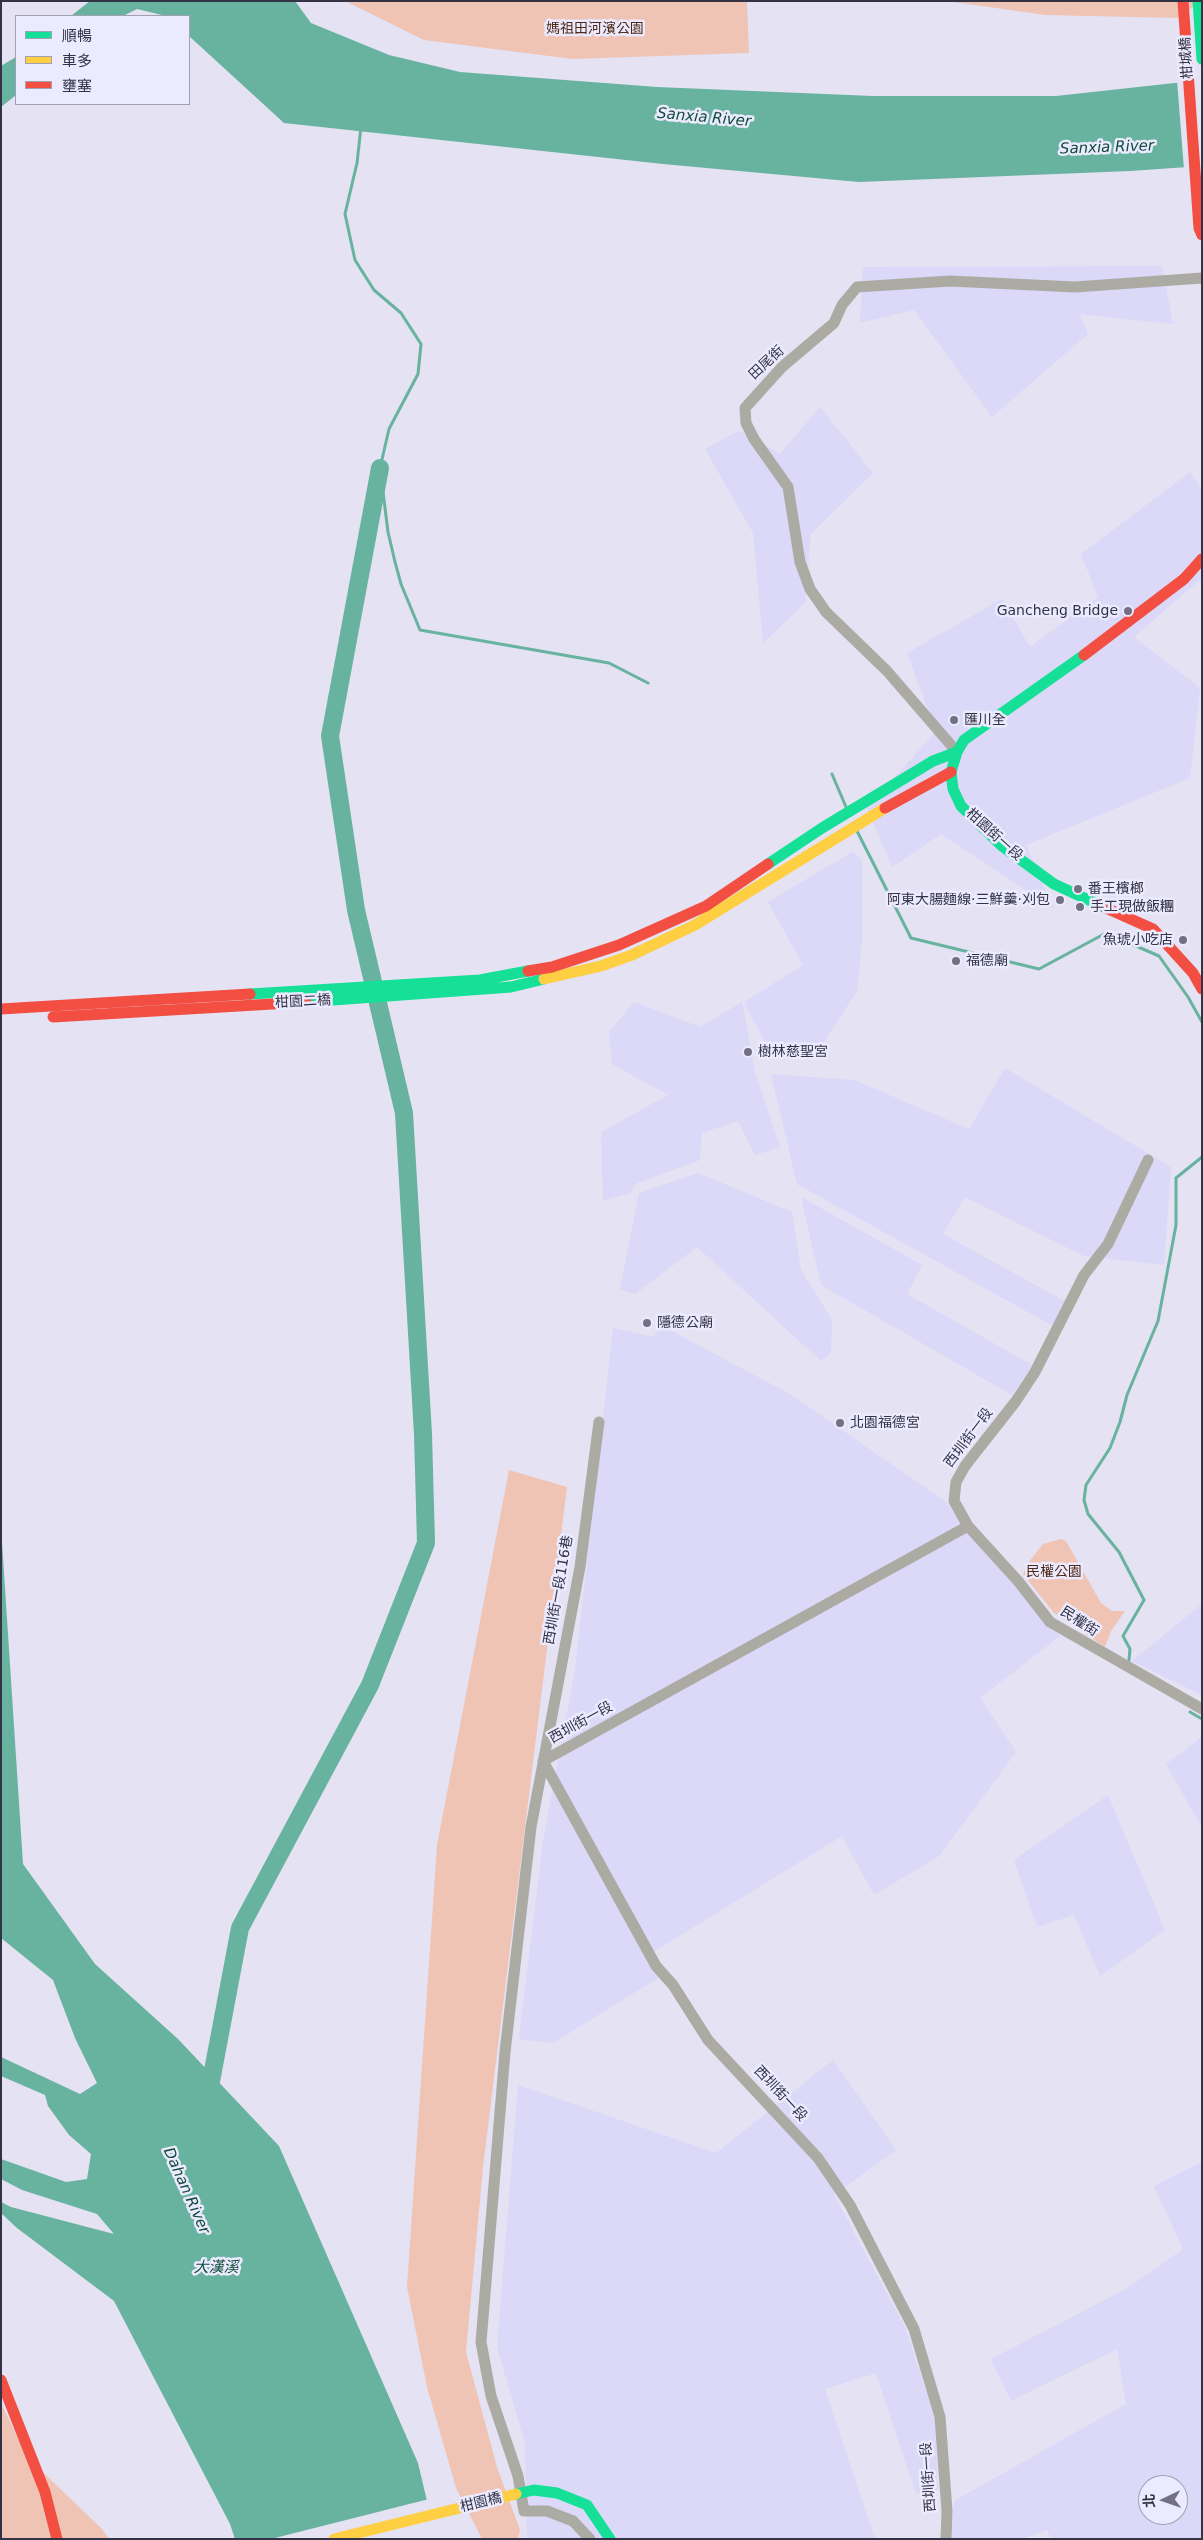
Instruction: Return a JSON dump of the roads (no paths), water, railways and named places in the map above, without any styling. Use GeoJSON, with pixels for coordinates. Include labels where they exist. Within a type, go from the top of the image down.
{"type":"FeatureCollection","features":[{"type":"Feature","properties":{"kind":"street","name":"柑城橋"},"geometry":{"type":"LineString","coordinates":[[1183,1],[1199,228],[1202,235]]}},
{"type":"Feature","properties":{"kind":"street","name":"柑城橋"},"geometry":{"type":"LineString","coordinates":[[1198,1],[1202,59]]}},
{"type":"Feature","properties":{"kind":"street","name":"田尾街"},"geometry":{"type":"LineString","coordinates":[[957,752],[887,671],[826,612],[810,590],[800,562],[788,487],[754,439],[746,423],[745,408],[782,367],[834,323],[842,305],[857,288],[950,280],[1075,287],[1202,278]]}},
{"type":"Feature","properties":{"kind":"street","name":"柑園街一段"},"geometry":{"type":"LineString","coordinates":[[1202,559],[1184,579],[1163,596],[1083,656],[964,740],[957,752],[952,772],[953,789],[962,806],[1002,846],[1054,884],[1153,929],[1193,973],[1202,989]]}},
{"type":"Feature","properties":{"kind":"street","name":"柑園二橋"},"geometry":{"type":"LineString","coordinates":[[1,1009],[480,980],[552,967],[599,952],[662,927],[706,906],[822,828],[933,761],[957,752]]}},
{"type":"Feature","properties":{"kind":"street","name":"柑園二橋"},"geometry":{"type":"LineString","coordinates":[[1,1020],[413,996],[511,988],[601,966],[632,955],[695,925],[906,794],[952,772]]}},
{"type":"Feature","properties":{"kind":"street","name":"西圳街一段"},"geometry":{"type":"LineString","coordinates":[[946,2539],[947,2511],[940,2417],[914,2329],[854,2214],[818,2158],[708,2040],[673,1985],[656,1966],[542,1761],[968,1526],[954,1501],[956,1482],[965,1466],[1016,1401],[1035,1372],[1084,1275],[1108,1244],[1148,1160]]}},
{"type":"Feature","properties":{"kind":"street","name":"西圳街一段116巷"},"geometry":{"type":"LineString","coordinates":[[590,2539],[572,2521],[547,2511],[524,2510],[518,2476],[490,2396],[480,2342],[505,2052],[531,1827],[580,1567],[599,1422]]}},
{"type":"Feature","properties":{"kind":"street","name":"民權街"},"geometry":{"type":"LineString","coordinates":[[968,1526],[1018,1581],[1050,1622],[1202,1709]]}},
{"type":"Feature","properties":{"kind":"street"},"geometry":{"type":"LineString","coordinates":[[1,2380],[45,2492],[57,2539]]}},
{"type":"Feature","properties":{"kind":"street","name":"柑園橋"},"geometry":{"type":"LineString","coordinates":[[334,2539],[534,2490],[558,2493],[587,2505],[610,2539]]}},
{"type":"Feature","properties":{"kind":"street"},"geometry":{"type":"LineString","coordinates":[[326,2539],[359,2533]]}},
{"type":"Feature","properties":{"kind":"street"},"geometry":{"type":"LineString","coordinates":[[338,2539],[359,2533]]}},
{"type":"Feature","properties":{"kind":"water","name":"Sanxia River"},"geometry":{"type":"Polygon","coordinates":[[[90,1],[295,1],[311,23],[389,55],[460,72],[657,87],[872,96],[1056,96],[1202,80],[1202,166],[1130,171],[859,182],[663,164],[284,123],[190,37],[190,15],[162,15],[137,9],[125,15],[72,15],[90,1]]]}},
{"type":"Feature","properties":{"kind":"water"},"geometry":{"type":"Polygon","coordinates":[[[15,58],[15,96],[1,107],[1,66],[15,58]]]}},
{"type":"Feature","properties":{"kind":"water","name":"大漢溪"},"geometry":{"type":"Polygon","coordinates":[[[1,1527],[23,1864],[95,1964],[178,2039],[279,2146],[418,2463],[436,2539],[235,2539],[230,2524],[114,2301],[17,2228],[1,2213],[1,2202],[11,2207],[114,2234],[97,2214],[22,2190],[1,2179],[1,2159],[66,2182],[87,2179],[91,2154],[69,2135],[48,2106],[45,2095],[1,2076],[1,2057],[80,2094],[97,2083],[75,2038],[53,1980],[1,1938],[1,1527]]]}},
{"type":"Feature","properties":{"kind":"waterway"},"geometry":{"type":"LineString","coordinates":[[361,127],[357,163],[345,214],[355,260],[374,290],[401,313],[421,344],[418,374],[389,429],[380,468],[388,532],[395,562],[401,584],[420,630],[609,663],[648,683]]}},
{"type":"Feature","properties":{"kind":"waterway"},"geometry":{"type":"LineString","coordinates":[[208,2097],[240,1928],[370,1685],[426,1543],[423,1434],[404,1113],[356,910],[330,736],[380,468]]}},
{"type":"Feature","properties":{"kind":"waterway"},"geometry":{"type":"LineString","coordinates":[[832,774],[846,807]]}},
{"type":"Feature","properties":{"kind":"waterway"},"geometry":{"type":"LineString","coordinates":[[857,831],[911,938],[1039,969],[1106,933],[1159,956],[1188,997],[1202,1022]]}},
{"type":"Feature","properties":{"kind":"waterway"},"geometry":{"type":"LineString","coordinates":[[1129,1660],[1130,1649],[1123,1636],[1144,1600],[1119,1552],[1088,1514],[1084,1500],[1086,1485],[1110,1448],[1120,1422],[1127,1395],[1158,1321],[1176,1225],[1176,1178],[1202,1157]]}},
{"type":"Feature","properties":{"kind":"waterway"},"geometry":{"type":"LineString","coordinates":[[1190,1712],[1202,1719]]}},
{"type":"Feature","properties":{"kind":"place","name":"Gancheng Bridge"},"geometry":{"type":"Point","coordinates":[1128,611]}},
{"type":"Feature","properties":{"kind":"place","name":"匯川全"},"geometry":{"type":"Point","coordinates":[954,720]}},
{"type":"Feature","properties":{"kind":"place","name":"番王檳榔"},"geometry":{"type":"Point","coordinates":[1078,889]}},
{"type":"Feature","properties":{"kind":"place","name":"阿東大腸麵線‧三鮮羹‧刈包"},"geometry":{"type":"Point","coordinates":[1060,900]}},
{"type":"Feature","properties":{"kind":"place","name":"手工現做飯糰"},"geometry":{"type":"Point","coordinates":[1080,907]}},
{"type":"Feature","properties":{"kind":"place","name":"魚琥小吃店"},"geometry":{"type":"Point","coordinates":[1183,940]}},
{"type":"Feature","properties":{"kind":"place","name":"福德廟"},"geometry":{"type":"Point","coordinates":[956,961]}},
{"type":"Feature","properties":{"kind":"place","name":"樹林慈聖宮"},"geometry":{"type":"Point","coordinates":[748,1052]}},
{"type":"Feature","properties":{"kind":"place","name":"隱德公廟"},"geometry":{"type":"Point","coordinates":[647,1323]}},
{"type":"Feature","properties":{"kind":"place","name":"北園福德宮"},"geometry":{"type":"Point","coordinates":[840,1423]}},
{"type":"Feature","properties":{"kind":"park label","name":"媽祖田河濱公園"},"geometry":{"type":"Point","coordinates":[595,29]}},
{"type":"Feature","properties":{"kind":"park label","name":"民權公園"},"geometry":{"type":"Point","coordinates":[1054,1572]}},
{"type":"Feature","properties":{"kind":"water label","name":"Dahan River"},"geometry":{"type":"Point","coordinates":[186,2191]}}]}
